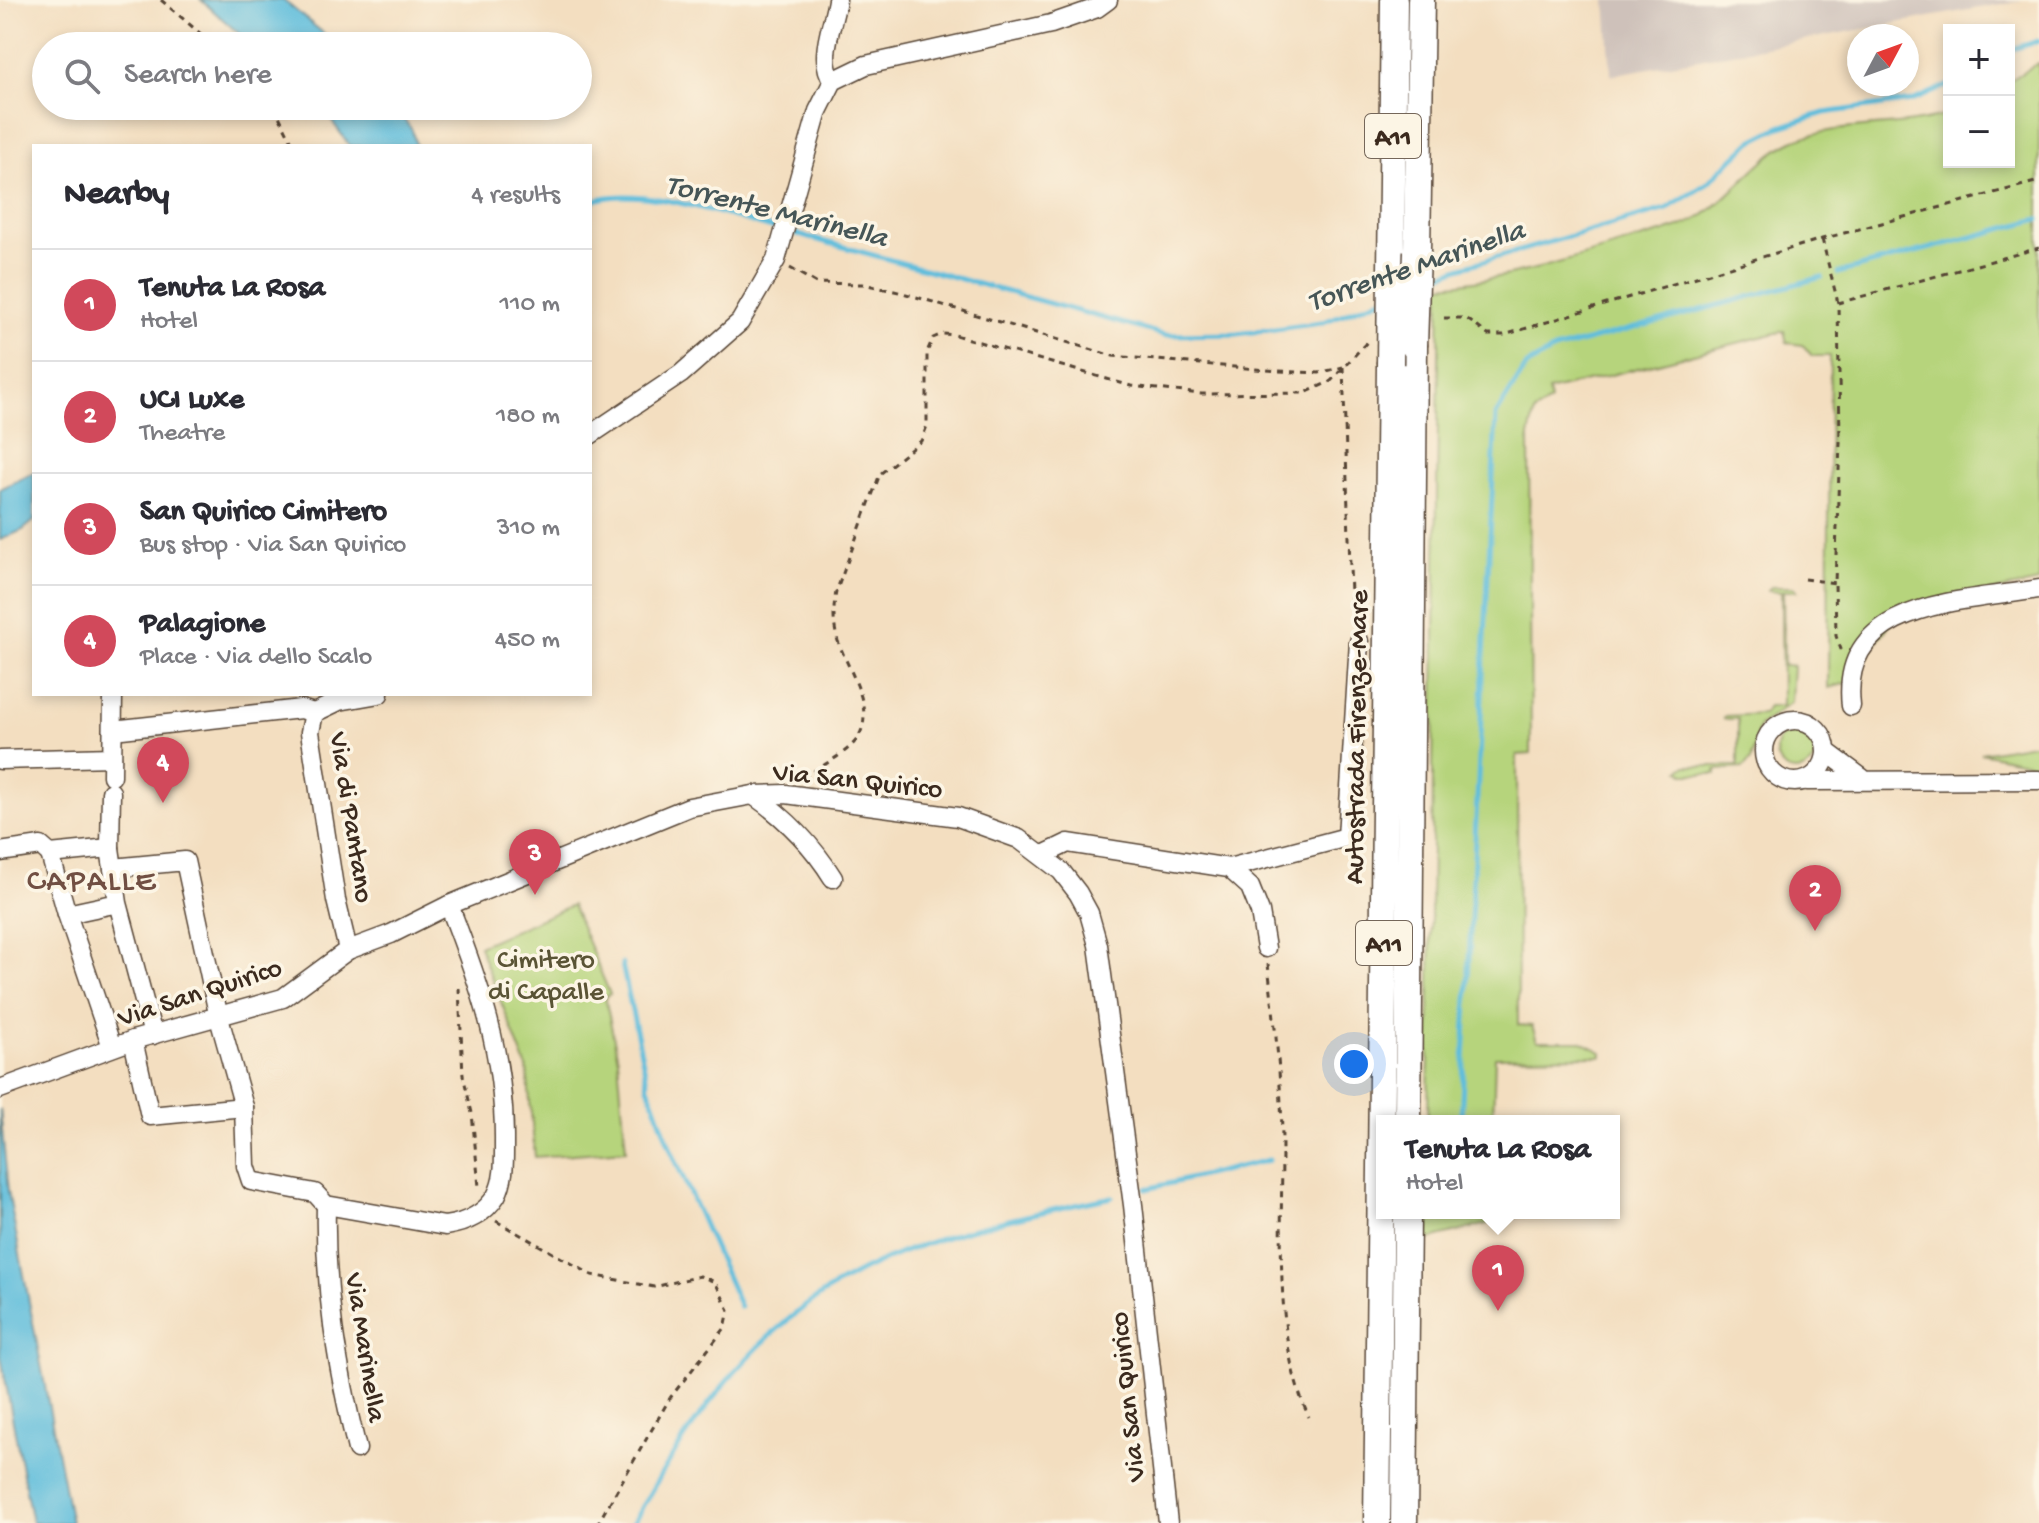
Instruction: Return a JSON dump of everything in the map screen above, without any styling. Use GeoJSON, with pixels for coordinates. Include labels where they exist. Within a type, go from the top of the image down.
{"type":"FeatureCollection","features":[{"type":"Feature","properties":{"kind":"highway","name":"Autostrada Firenze-Mare"},"geometry":{"type":"LineString","coordinates":[[1382,1115],[1394,0]]}},
{"type":"Feature","properties":{"kind":"highway","name":"Autostrada Firenze-Mare"},"geometry":{"type":"LineString","coordinates":[[1408,1115],[1414,346],[1421,0]]}},
{"type":"Feature","properties":{"kind":"highway","name":"Autostrada Firenze-Mare"},"geometry":{"type":"LineString","coordinates":[[1377,1523],[1380,1219]]}},
{"type":"Feature","properties":{"kind":"highway"},"geometry":{"type":"LineString","coordinates":[[1404,1523],[1407,1219]]}},
{"type":"Feature","properties":{"kind":"street"},"geometry":{"type":"LineString","coordinates":[[833,81],[828,74],[826,54],[837,0]]}},
{"type":"Feature","properties":{"kind":"street"},"geometry":{"type":"LineString","coordinates":[[592,434],[717,346],[740,322],[776,260],[818,111],[833,81],[866,65],[1051,24],[1097,8],[1108,0]]}},
{"type":"Feature","properties":{"kind":"street"},"geometry":{"type":"LineString","coordinates":[[1851,706],[1856,662],[1873,634],[1890,619],[2039,589]]}},
{"type":"Feature","properties":{"kind":"street"},"geometry":{"type":"LineString","coordinates":[[1043,855],[1068,843],[1229,868],[1347,837],[1359,641]]}},
{"type":"Feature","properties":{"kind":"street"},"geometry":{"type":"LineString","coordinates":[[113,696],[110,848],[118,903],[153,1035]]}},
{"type":"Feature","properties":{"kind":"street","name":"Via di Pantano"},"geometry":{"type":"LineString","coordinates":[[348,950],[336,900],[310,732],[314,713],[339,701],[368,696]]}},
{"type":"Feature","properties":{"kind":"street"},"geometry":{"type":"LineString","coordinates":[[113,730],[301,709],[314,713]]}},
{"type":"Feature","properties":{"kind":"street"},"geometry":{"type":"LineString","coordinates":[[1862,778],[1827,752],[1821,734],[1806,722],[1787,721],[1770,731],[1763,749],[1767,767],[1789,783],[1862,778],[2039,780]]}},
{"type":"Feature","properties":{"kind":"street"},"geometry":{"type":"LineString","coordinates":[[1807,781],[1821,769],[1827,752]]}},
{"type":"Feature","properties":{"kind":"street"},"geometry":{"type":"LineString","coordinates":[[0,760],[112,775]]}},
{"type":"Feature","properties":{"kind":"street","name":"Via San Quirico"},"geometry":{"type":"LineString","coordinates":[[6,1087],[133,1040],[283,998],[348,950],[391,934],[449,905],[689,807],[753,795],[786,794],[958,817],[1019,839],[1043,855],[1078,893],[1089,913],[1098,945],[1133,1205],[1168,1523]]}},
{"type":"Feature","properties":{"kind":"street"},"geometry":{"type":"LineString","coordinates":[[753,795],[778,812],[816,850],[833,878]]}},
{"type":"Feature","properties":{"kind":"street"},"geometry":{"type":"LineString","coordinates":[[0,852],[41,846],[50,854],[112,1047]]}},
{"type":"Feature","properties":{"kind":"street"},"geometry":{"type":"LineString","coordinates":[[50,854],[110,848]]}},
{"type":"Feature","properties":{"kind":"street"},"geometry":{"type":"LineString","coordinates":[[113,868],[185,861],[219,1018],[244,1107],[246,1166],[251,1181],[315,1193],[326,1205],[445,1226],[465,1223],[485,1208],[497,1195],[504,1171],[497,1043],[482,988],[449,905]]}},
{"type":"Feature","properties":{"kind":"street"},"geometry":{"type":"LineString","coordinates":[[1229,868],[1250,887],[1260,912],[1266,948]]}},
{"type":"Feature","properties":{"kind":"street"},"geometry":{"type":"LineString","coordinates":[[67,914],[118,903]]}},
{"type":"Feature","properties":{"kind":"street"},"geometry":{"type":"LineString","coordinates":[[133,1040],[150,1116],[244,1107]]}},
{"type":"Feature","properties":{"kind":"street","name":"Via Marinella"},"geometry":{"type":"LineString","coordinates":[[326,1205],[328,1307],[340,1378],[357,1449]]}},
{"type":"Feature","properties":{"kind":"path"},"geometry":{"type":"LineString","coordinates":[[161,0],[199,32]]}},
{"type":"Feature","properties":{"kind":"path"},"geometry":{"type":"LineString","coordinates":[[281,120],[293,144]]}},
{"type":"Feature","properties":{"kind":"path"},"geometry":{"type":"LineString","coordinates":[[1444,318],[1466,318],[1488,335],[1504,335],[1822,239],[2039,181]]}},
{"type":"Feature","properties":{"kind":"path"},"geometry":{"type":"LineString","coordinates":[[1822,239],[1838,303],[1840,442],[1835,583],[1838,644],[1844,655],[1856,662]]}},
{"type":"Feature","properties":{"kind":"path"},"geometry":{"type":"LineString","coordinates":[[1838,303],[2039,248]]}},
{"type":"Feature","properties":{"kind":"path"},"geometry":{"type":"LineString","coordinates":[[776,260],[816,283],[863,284],[903,293],[1113,356],[1319,373],[1343,367]]}},
{"type":"Feature","properties":{"kind":"path"},"geometry":{"type":"LineString","coordinates":[[792,781],[804,778],[851,746],[861,729],[862,701],[837,639],[833,609],[836,592],[880,474],[921,441],[927,426],[927,352],[933,338],[942,334],[955,335],[1131,386],[1201,394],[1305,393],[1321,388],[1369,340]]}},
{"type":"Feature","properties":{"kind":"path"},"geometry":{"type":"LineString","coordinates":[[1343,367],[1349,616],[1359,641]]}},
{"type":"Feature","properties":{"kind":"path"},"geometry":{"type":"LineString","coordinates":[[1804,579],[1835,583]]}},
{"type":"Feature","properties":{"kind":"path"},"geometry":{"type":"LineString","coordinates":[[1266,948],[1281,1104],[1287,1347],[1295,1388],[1309,1417]]}},
{"type":"Feature","properties":{"kind":"path"},"geometry":{"type":"LineString","coordinates":[[459,986],[463,1075],[472,1113],[478,1176],[485,1208],[496,1221],[592,1275],[654,1287],[700,1276],[715,1282],[729,1310],[725,1328],[670,1398],[598,1523]]}},
{"type":"Feature","properties":{"kind":"shaded area"},"geometry":{"type":"Polygon","coordinates":[[[1606,0],[2023,0],[1891,24],[1847,24],[1847,32],[1611,75],[1606,0]]]}},
{"type":"Feature","properties":{"kind":"green space"},"geometry":{"type":"Polygon","coordinates":[[[2039,63],[2039,582],[1899,611],[1848,683],[1828,688],[1830,356],[1812,356],[1803,345],[1787,343],[1784,331],[1548,391],[1550,401],[1534,413],[1529,436],[1531,754],[1517,755],[1518,1025],[1532,1026],[1537,1041],[1580,1041],[1602,1052],[1602,1056],[1495,1057],[1493,1115],[1428,1115],[1440,285],[1536,269],[1682,226],[1723,200],[1767,157],[1793,141],[1810,135],[1943,116],[1943,168],[2015,168],[2015,77],[2039,63]]]}},
{"type":"Feature","properties":{"kind":"green space"},"geometry":{"type":"Polygon","coordinates":[[[1771,587],[1794,587],[1797,591],[1783,591],[1784,665],[1793,665],[1791,702],[1759,726],[1751,760],[1743,768],[1716,770],[1716,774],[1684,774],[1680,770],[1685,766],[1738,766],[1738,719],[1724,719],[1725,716],[1763,714],[1768,707],[1782,706],[1781,592],[1768,591],[1771,587]]]}},
{"type":"Feature","properties":{"kind":"green space"},"geometry":{"type":"Polygon","coordinates":[[[1796,731],[1810,737],[1816,751],[1810,765],[1796,771],[1782,765],[1776,751],[1782,737],[1796,731]]]}},
{"type":"Feature","properties":{"kind":"green space"},"geometry":{"type":"Polygon","coordinates":[[[2039,743],[2039,765],[1981,753],[2039,743]]]}},
{"type":"Feature","properties":{"kind":"green space","name":"Cimitero di Capalle"},"geometry":{"type":"Polygon","coordinates":[[[572,905],[610,994],[605,997],[618,1059],[626,1150],[535,1157],[527,1068],[479,946],[572,905]]]}},
{"type":"Feature","properties":{"kind":"green space"},"geometry":{"type":"Polygon","coordinates":[[[1427,1219],[1490,1219],[1490,1223],[1427,1240],[1427,1219]]]}},
{"type":"Feature","properties":{"kind":"water"},"geometry":{"type":"Polygon","coordinates":[[[201,0],[283,0],[322,32],[237,32],[201,0]]]}},
{"type":"Feature","properties":{"kind":"water"},"geometry":{"type":"Polygon","coordinates":[[[331,120],[404,120],[412,130],[416,144],[349,144],[331,120]]]}},
{"type":"Feature","properties":{"kind":"water"},"geometry":{"type":"Polygon","coordinates":[[[32,473],[32,523],[0,540],[0,489],[32,473]]]}},
{"type":"Feature","properties":{"kind":"water"},"geometry":{"type":"Polygon","coordinates":[[[0,1109],[8,1191],[71,1523],[32,1523],[0,1352],[0,1109]]]}},
{"type":"Feature","properties":{"kind":"waterway","name":"Torrente Marinella"},"geometry":{"type":"LineString","coordinates":[[2015,48],[2039,41]]}},
{"type":"Feature","properties":{"kind":"waterway","name":"Torrente Marinella"},"geometry":{"type":"LineString","coordinates":[[1423,282],[1459,268],[1666,209],[1705,185],[1752,141],[1780,127],[1824,113],[1912,101],[1943,88]]}},
{"type":"Feature","properties":{"kind":"waterway","name":"Torrente Marinella"},"geometry":{"type":"LineString","coordinates":[[592,201],[631,196],[657,199],[779,230]]}},
{"type":"Feature","properties":{"kind":"waterway"},"geometry":{"type":"LineString","coordinates":[[1838,273],[2039,219]]}},
{"type":"Feature","properties":{"kind":"waterway","name":"Torrente Marinella"},"geometry":{"type":"LineString","coordinates":[[789,232],[1165,335],[1237,334],[1321,323],[1384,298]]}},
{"type":"Feature","properties":{"kind":"waterway"},"geometry":{"type":"LineString","coordinates":[[1461,1115],[1496,415],[1527,365],[1554,350],[1822,277]]}},
{"type":"Feature","properties":{"kind":"waterway"},"geometry":{"type":"LineString","coordinates":[[622,964],[648,1086],[671,1150],[740,1307]]}},
{"type":"Feature","properties":{"kind":"waterway"},"geometry":{"type":"LineString","coordinates":[[1146,1189],[1269,1160]]}},
{"type":"Feature","properties":{"kind":"waterway"},"geometry":{"type":"LineString","coordinates":[[633,1523],[680,1445],[734,1372],[800,1310],[837,1284],[878,1263],[935,1241],[1112,1197]]}},
{"type":"Feature","properties":{"kind":"place","name":"Palagione"},"geometry":{"type":"Point","coordinates":[163,803]}},
{"type":"Feature","properties":{"kind":"place","name":"San Quirico Cimitero"},"geometry":{"type":"Point","coordinates":[535,895]}},
{"type":"Feature","properties":{"kind":"place","name":"UCI Luxe"},"geometry":{"type":"Point","coordinates":[1815,931]}},
{"type":"Feature","properties":{"kind":"place","name":"Tenuta La Rosa"},"geometry":{"type":"Point","coordinates":[1498,1311]}},
{"type":"Feature","properties":{"kind":"district","name":"CAPALLE"},"geometry":{"type":"Point","coordinates":[92,878]}}]}
